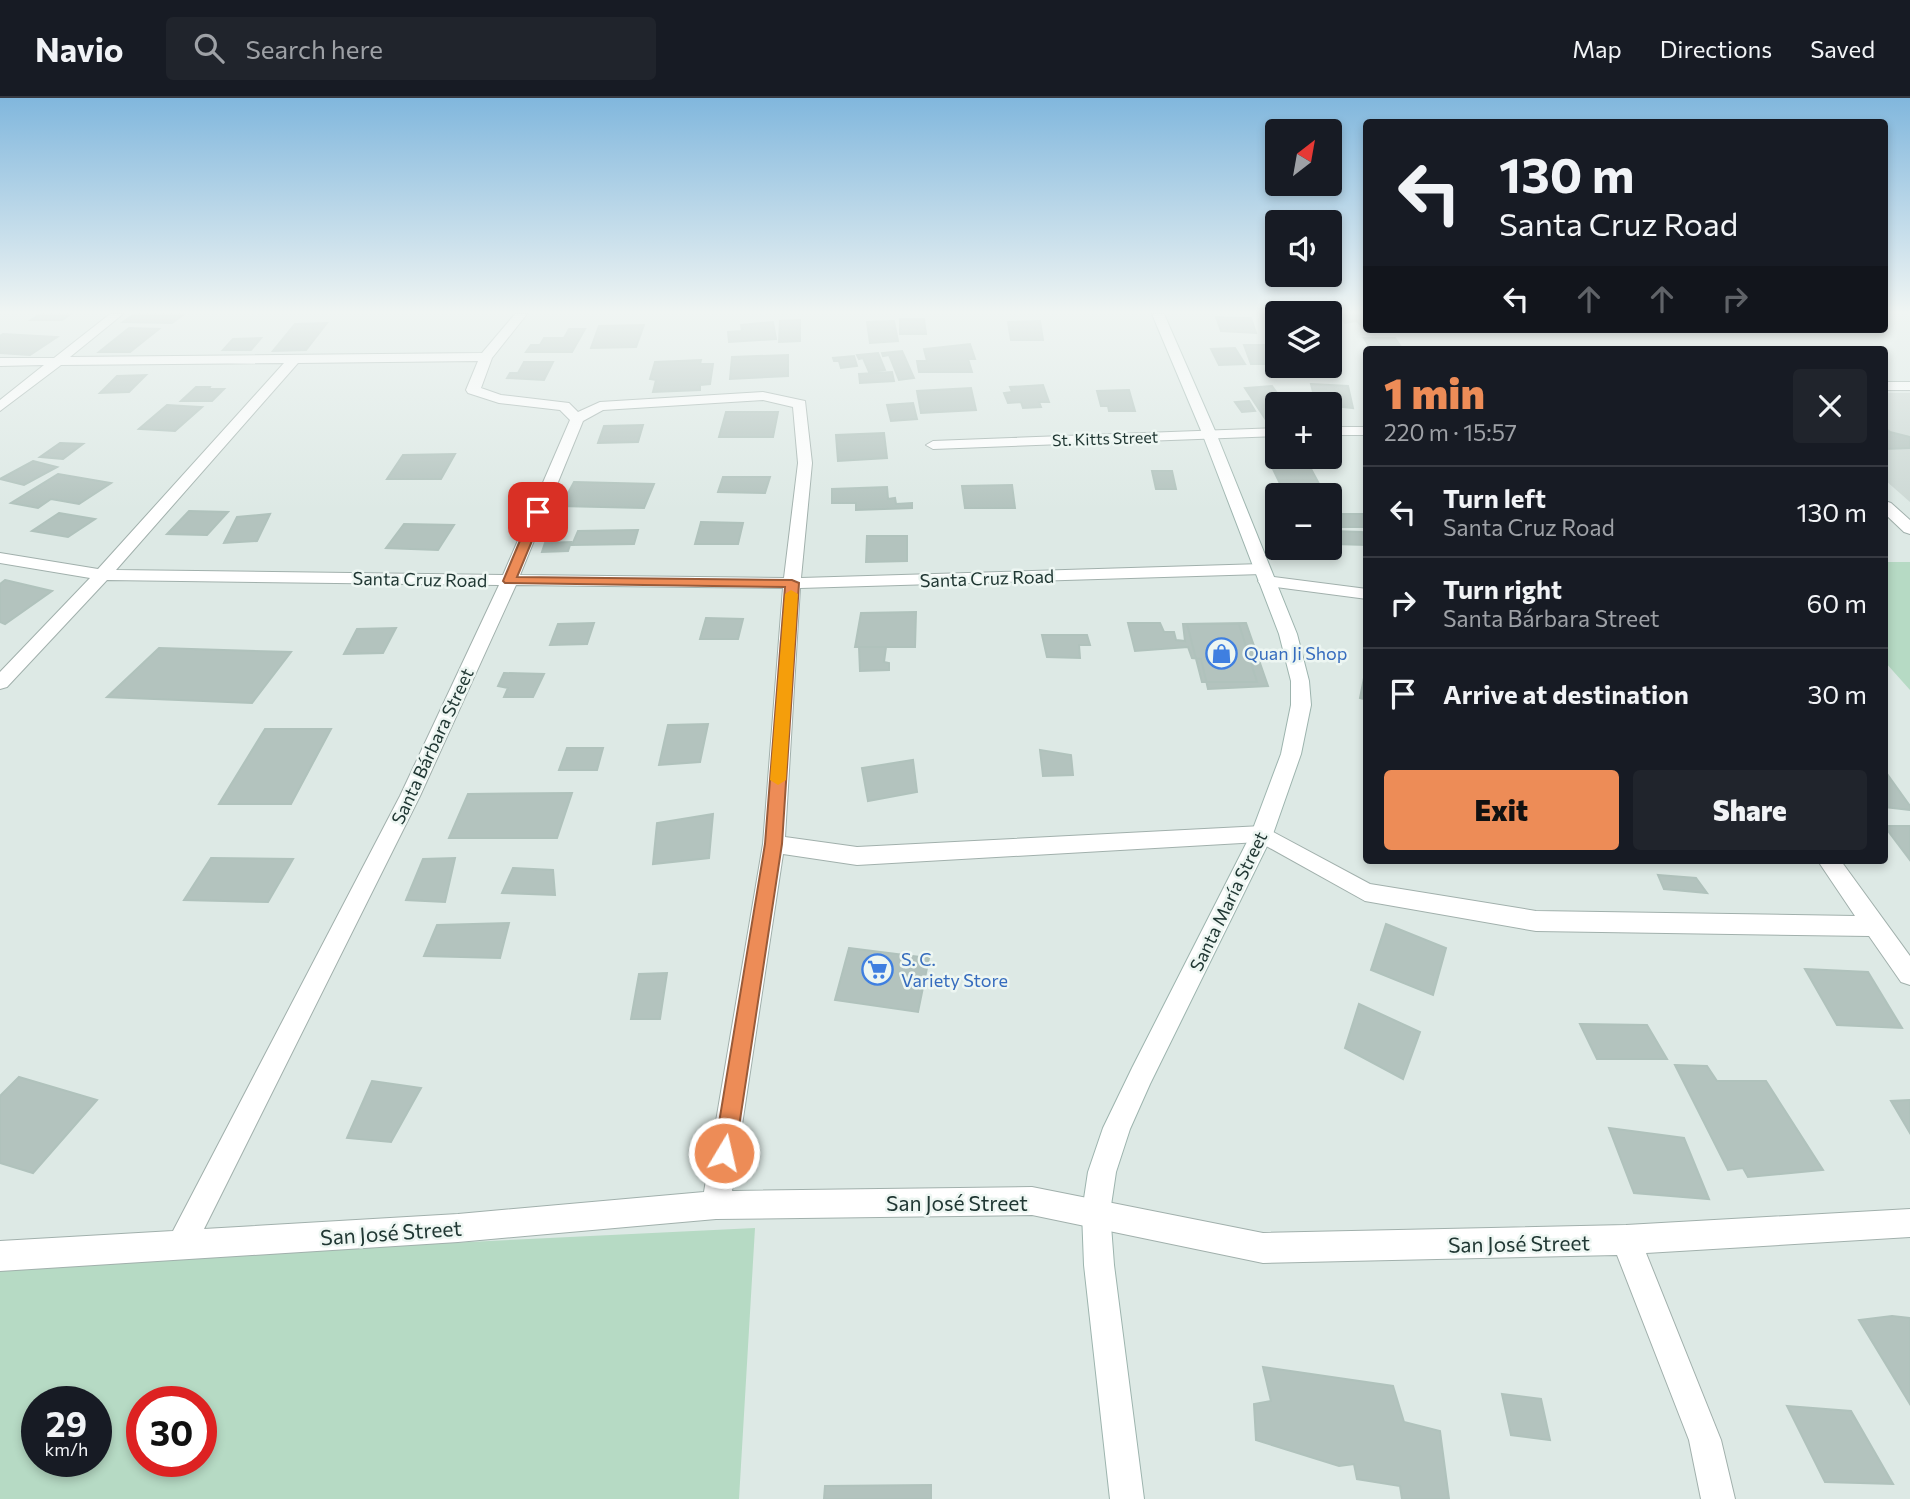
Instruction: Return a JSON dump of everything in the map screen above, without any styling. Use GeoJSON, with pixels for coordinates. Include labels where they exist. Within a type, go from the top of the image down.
{"type":"FeatureCollection","features":[{"type":"Feature","properties":{"kind":"street"},"geometry":{"type":"LineString","coordinates":[[0,407],[34,379]]}},
{"type":"Feature","properties":{"kind":"street"},"geometry":{"type":"LineString","coordinates":[[0,683],[102,575],[277,379]]}},
{"type":"Feature","properties":{"kind":"street"},"geometry":{"type":"LineString","coordinates":[[477,379],[473,390],[499,399],[570,413],[600,406],[763,396],[800,404],[806,463],[792,583],[774,844],[716,1205]]}},
{"type":"Feature","properties":{"kind":"street","name":"Santa María Street"},"geometry":{"type":"LineString","coordinates":[[1127,1499],[1098,1265],[1096,1212],[1102,1172],[1117,1128],[1262,834],[1291,754],[1301,705],[1296,658],[1186,379]]}},
{"type":"Feature","properties":{"kind":"street"},"geometry":{"type":"LineString","coordinates":[[1888,386],[1910,386]]}},
{"type":"Feature","properties":{"kind":"street","name":"Santa Bárbara Street"},"geometry":{"type":"LineString","coordinates":[[181,1245],[410,796],[509,581],[570,413]]}},
{"type":"Feature","properties":{"kind":"street"},"geometry":{"type":"LineString","coordinates":[[1342,431],[1363,430]]}},
{"type":"Feature","properties":{"kind":"street","name":"St. Kitts Street"},"geometry":{"type":"LineString","coordinates":[[933,445],[1265,432]]}},
{"type":"Feature","properties":{"kind":"street"},"geometry":{"type":"LineString","coordinates":[[1888,509],[1910,529]]}},
{"type":"Feature","properties":{"kind":"street","name":"Santa Cruz Road"},"geometry":{"type":"LineString","coordinates":[[0,558],[102,575],[509,581],[792,583],[1264,575],[1363,593]]}},
{"type":"Feature","properties":{"kind":"street"},"geometry":{"type":"LineString","coordinates":[[774,844],[858,856],[1262,834],[1365,892],[1536,921],[1875,926]]}},
{"type":"Feature","properties":{"kind":"street"},"geometry":{"type":"LineString","coordinates":[[1831,864],[1910,975]]}},
{"type":"Feature","properties":{"kind":"street","name":"San José Street"},"geometry":{"type":"LineString","coordinates":[[0,1256],[458,1228],[716,1205],[1032,1201],[1263,1248],[1626,1240],[1910,1223]]}},
{"type":"Feature","properties":{"kind":"street"},"geometry":{"type":"LineString","coordinates":[[1626,1240],[1705,1440],[1718,1499]]}},
{"type":"Feature","properties":{"kind":"shaded area"},"geometry":{"type":"Polygon","coordinates":[[[1888,393],[1910,393],[1910,502],[1888,483],[1888,393]]]}},
{"type":"Feature","properties":{"kind":"green space"},"geometry":{"type":"Polygon","coordinates":[[[1888,562],[1910,562],[1910,690],[1888,665],[1888,562]]]}},
{"type":"Feature","properties":{"kind":"green space"},"geometry":{"type":"Polygon","coordinates":[[[755,1228],[739,1499],[0,1499],[0,1265],[755,1228]]]}},
{"type":"Feature","properties":{"kind":"building"},"geometry":{"type":"Polygon","coordinates":[[[114,379],[142,379],[129,392],[100,393],[114,379]]]}},
{"type":"Feature","properties":{"kind":"building"},"geometry":{"type":"Polygon","coordinates":[[[652,379],[711,379],[710,384],[700,385],[700,390],[653,392],[656,380],[652,379]]]}},
{"type":"Feature","properties":{"kind":"building"},"geometry":{"type":"Polygon","coordinates":[[[860,379],[894,381],[860,383],[860,379]]]}},
{"type":"Feature","properties":{"kind":"building"},"geometry":{"type":"Polygon","coordinates":[[[1311,384],[1348,386],[1353,408],[1342,407],[1342,392],[1313,392],[1311,384]]]}},
{"type":"Feature","properties":{"kind":"building"},"geometry":{"type":"Polygon","coordinates":[[[1043,385],[1049,402],[1039,402],[1041,407],[1023,408],[1021,402],[1008,403],[1004,393],[1012,392],[1010,387],[1043,385]]]}},
{"type":"Feature","properties":{"kind":"building"},"geometry":{"type":"Polygon","coordinates":[[[1272,386],[1276,392],[1265,392],[1265,418],[1245,388],[1272,386]]]}},
{"type":"Feature","properties":{"kind":"building"},"geometry":{"type":"Polygon","coordinates":[[[196,387],[224,389],[212,401],[181,401],[196,387]]]}},
{"type":"Feature","properties":{"kind":"building"},"geometry":{"type":"Polygon","coordinates":[[[971,388],[976,410],[921,413],[917,391],[971,388]]]}},
{"type":"Feature","properties":{"kind":"building"},"geometry":{"type":"Polygon","coordinates":[[[1129,390],[1135,411],[1109,411],[1108,406],[1101,406],[1097,391],[1129,390]]]}},
{"type":"Feature","properties":{"kind":"building"},"geometry":{"type":"Polygon","coordinates":[[[1249,401],[1255,411],[1242,412],[1235,402],[1249,401]]]}},
{"type":"Feature","properties":{"kind":"building"},"geometry":{"type":"Polygon","coordinates":[[[913,403],[917,419],[891,421],[887,405],[913,403]]]}},
{"type":"Feature","properties":{"kind":"building"},"geometry":{"type":"Polygon","coordinates":[[[167,405],[202,407],[175,431],[139,429],[167,405]]]}},
{"type":"Feature","properties":{"kind":"building"},"geometry":{"type":"Polygon","coordinates":[[[726,412],[778,412],[773,437],[719,437],[726,412]]]}},
{"type":"Feature","properties":{"kind":"building"},"geometry":{"type":"Polygon","coordinates":[[[643,425],[638,442],[598,443],[604,426],[643,425]]]}},
{"type":"Feature","properties":{"kind":"building"},"geometry":{"type":"Polygon","coordinates":[[[1888,430],[1910,437],[1910,448],[1888,449],[1888,430]]]}},
{"type":"Feature","properties":{"kind":"building"},"geometry":{"type":"Polygon","coordinates":[[[884,433],[887,458],[838,461],[836,435],[884,433]]]}},
{"type":"Feature","properties":{"kind":"building"},"geometry":{"type":"Polygon","coordinates":[[[60,443],[83,444],[63,459],[40,457],[60,443]]]}},
{"type":"Feature","properties":{"kind":"building"},"geometry":{"type":"Polygon","coordinates":[[[455,454],[441,479],[387,479],[403,455],[455,454]]]}},
{"type":"Feature","properties":{"kind":"building"},"geometry":{"type":"Polygon","coordinates":[[[33,461],[57,467],[24,485],[0,479],[33,461]]]}},
{"type":"Feature","properties":{"kind":"building"},"geometry":{"type":"Polygon","coordinates":[[[1273,469],[1311,469],[1319,483],[1280,483],[1273,469]]]}},
{"type":"Feature","properties":{"kind":"building"},"geometry":{"type":"Polygon","coordinates":[[[1152,471],[1172,471],[1176,489],[1156,489],[1152,471]]]}},
{"type":"Feature","properties":{"kind":"building"},"geometry":{"type":"Polygon","coordinates":[[[58,474],[111,483],[79,504],[51,499],[38,508],[11,503],[58,474]]]}},
{"type":"Feature","properties":{"kind":"building"},"geometry":{"type":"Polygon","coordinates":[[[723,477],[770,477],[765,493],[718,492],[723,477]]]}},
{"type":"Feature","properties":{"kind":"building"},"geometry":{"type":"Polygon","coordinates":[[[574,482],[654,484],[644,508],[561,506],[574,482]]]}},
{"type":"Feature","properties":{"kind":"building"},"geometry":{"type":"Polygon","coordinates":[[[1012,485],[1015,508],[965,508],[962,486],[1012,485]]]}},
{"type":"Feature","properties":{"kind":"building"},"geometry":{"type":"Polygon","coordinates":[[[887,487],[888,499],[895,498],[896,504],[912,503],[912,508],[856,510],[856,503],[832,503],[832,489],[887,487]]]}},
{"type":"Feature","properties":{"kind":"building"},"geometry":{"type":"Polygon","coordinates":[[[189,511],[228,512],[207,535],[167,534],[189,511]]]}},
{"type":"Feature","properties":{"kind":"building"},"geometry":{"type":"Polygon","coordinates":[[[59,513],[95,519],[68,537],[32,531],[59,513]]]}},
{"type":"Feature","properties":{"kind":"building"},"geometry":{"type":"Polygon","coordinates":[[[270,514],[257,541],[224,543],[237,517],[270,514]]]}},
{"type":"Feature","properties":{"kind":"building"},"geometry":{"type":"Polygon","coordinates":[[[1342,514],[1363,514],[1363,527],[1342,527],[1342,514]]]}},
{"type":"Feature","properties":{"kind":"building"},"geometry":{"type":"Polygon","coordinates":[[[701,522],[743,523],[738,544],[695,544],[701,522]]]}},
{"type":"Feature","properties":{"kind":"building"},"geometry":{"type":"Polygon","coordinates":[[[404,524],[454,525],[438,550],[386,548],[404,524]]]}},
{"type":"Feature","properties":{"kind":"building"},"geometry":{"type":"Polygon","coordinates":[[[638,530],[634,544],[572,545],[578,531],[638,530]]]}},
{"type":"Feature","properties":{"kind":"building"},"geometry":{"type":"Polygon","coordinates":[[[1342,531],[1362,532],[1363,545],[1342,544],[1342,531]]]}},
{"type":"Feature","properties":{"kind":"building"},"geometry":{"type":"Polygon","coordinates":[[[867,536],[907,536],[907,561],[866,562],[867,536]]]}},
{"type":"Feature","properties":{"kind":"building"},"geometry":{"type":"Polygon","coordinates":[[[571,542],[568,551],[542,552],[545,543],[571,542]]]}},
{"type":"Feature","properties":{"kind":"building"},"geometry":{"type":"Polygon","coordinates":[[[5,580],[52,591],[5,624],[0,622],[0,584],[5,580]]]}},
{"type":"Feature","properties":{"kind":"building"},"geometry":{"type":"Polygon","coordinates":[[[916,612],[915,647],[855,647],[861,613],[916,612]]]}},
{"type":"Feature","properties":{"kind":"building"},"geometry":{"type":"Polygon","coordinates":[[[706,618],[743,619],[738,639],[700,639],[706,618]]]}},
{"type":"Feature","properties":{"kind":"building"},"geometry":{"type":"Polygon","coordinates":[[[594,623],[587,644],[550,645],[558,624],[594,623]]]}},
{"type":"Feature","properties":{"kind":"building"},"geometry":{"type":"Polygon","coordinates":[[[1128,623],[1160,623],[1164,632],[1174,632],[1176,640],[1185,641],[1183,624],[1246,623],[1268,686],[1208,689],[1201,659],[1192,658],[1188,647],[1135,651],[1128,623]]]}},
{"type":"Feature","properties":{"kind":"building","name":"Quan Ji Shop"},"geometry":{"type":"Polygon","coordinates":[[[1187,624],[1239,624],[1257,682],[1202,682],[1187,624]]]}},
{"type":"Feature","properties":{"kind":"building"},"geometry":{"type":"Polygon","coordinates":[[[396,628],[383,653],[344,654],[357,629],[396,628]]]}},
{"type":"Feature","properties":{"kind":"building"},"geometry":{"type":"Polygon","coordinates":[[[1042,635],[1087,635],[1090,645],[1079,645],[1080,658],[1047,657],[1042,635]]]}},
{"type":"Feature","properties":{"kind":"building"},"geometry":{"type":"Polygon","coordinates":[[[859,647],[886,647],[884,662],[889,663],[889,670],[860,671],[859,647]]]}},
{"type":"Feature","properties":{"kind":"building"},"geometry":{"type":"Polygon","coordinates":[[[159,648],[291,652],[252,703],[107,697],[159,648]]]}},
{"type":"Feature","properties":{"kind":"building"},"geometry":{"type":"Polygon","coordinates":[[[504,673],[544,674],[533,697],[504,697],[508,688],[498,686],[504,673]]]}},
{"type":"Feature","properties":{"kind":"building"},"geometry":{"type":"Polygon","coordinates":[[[708,724],[700,762],[659,765],[668,725],[708,724]]]}},
{"type":"Feature","properties":{"kind":"building"},"geometry":{"type":"Polygon","coordinates":[[[265,729],[331,729],[291,804],[219,804],[265,729]]]}},
{"type":"Feature","properties":{"kind":"building"},"geometry":{"type":"Polygon","coordinates":[[[567,748],[603,748],[597,770],[559,770],[567,748]]]}},
{"type":"Feature","properties":{"kind":"building"},"geometry":{"type":"Polygon","coordinates":[[[1040,750],[1071,755],[1073,775],[1043,776],[1040,750]]]}},
{"type":"Feature","properties":{"kind":"building"},"geometry":{"type":"Polygon","coordinates":[[[913,760],[917,792],[868,801],[862,768],[913,760]]]}},
{"type":"Feature","properties":{"kind":"building"},"geometry":{"type":"Polygon","coordinates":[[[1888,775],[1910,806],[1910,810],[1888,807],[1888,775]]]}},
{"type":"Feature","properties":{"kind":"building"},"geometry":{"type":"Polygon","coordinates":[[[572,793],[557,838],[449,838],[468,794],[572,793]]]}},
{"type":"Feature","properties":{"kind":"building"},"geometry":{"type":"Polygon","coordinates":[[[713,814],[709,858],[653,864],[657,823],[713,814]]]}},
{"type":"Feature","properties":{"kind":"building"},"geometry":{"type":"Polygon","coordinates":[[[1888,826],[1910,826],[1910,860],[1888,831],[1888,826]]]}},
{"type":"Feature","properties":{"kind":"building"},"geometry":{"type":"Polygon","coordinates":[[[211,858],[293,859],[268,902],[184,900],[211,858]]]}},
{"type":"Feature","properties":{"kind":"building"},"geometry":{"type":"Polygon","coordinates":[[[455,858],[445,902],[406,900],[423,859],[455,858]]]}},
{"type":"Feature","properties":{"kind":"building"},"geometry":{"type":"Polygon","coordinates":[[[513,868],[553,870],[555,895],[502,893],[513,868]]]}},
{"type":"Feature","properties":{"kind":"building"},"geometry":{"type":"Polygon","coordinates":[[[1658,875],[1696,878],[1707,893],[1664,889],[1658,875]]]}},
{"type":"Feature","properties":{"kind":"building"},"geometry":{"type":"Polygon","coordinates":[[[509,923],[500,958],[424,956],[437,925],[509,923]]]}},
{"type":"Feature","properties":{"kind":"building"},"geometry":{"type":"Polygon","coordinates":[[[1386,924],[1446,948],[1433,995],[1371,970],[1386,924]]]}},
{"type":"Feature","properties":{"kind":"building"},"geometry":{"type":"Polygon","coordinates":[[[849,948],[929,958],[918,1012],[835,1000],[849,948]]]}},
{"type":"Feature","properties":{"kind":"building"},"geometry":{"type":"Polygon","coordinates":[[[1805,969],[1868,972],[1902,1028],[1837,1025],[1805,969]]]}},
{"type":"Feature","properties":{"kind":"building"},"geometry":{"type":"Polygon","coordinates":[[[667,973],[660,1019],[631,1019],[639,974],[667,973]]]}},
{"type":"Feature","properties":{"kind":"building"},"geometry":{"type":"Polygon","coordinates":[[[1359,1004],[1420,1032],[1403,1079],[1345,1048],[1359,1004]]]}},
{"type":"Feature","properties":{"kind":"building"},"geometry":{"type":"Polygon","coordinates":[[[1580,1024],[1647,1025],[1667,1059],[1597,1059],[1580,1024]]]}},
{"type":"Feature","properties":{"kind":"building"},"geometry":{"type":"Polygon","coordinates":[[[1675,1065],[1707,1066],[1717,1081],[1766,1081],[1823,1170],[1748,1177],[1743,1168],[1728,1170],[1675,1065]]]}},
{"type":"Feature","properties":{"kind":"building"},"geometry":{"type":"Polygon","coordinates":[[[19,1077],[97,1100],[33,1173],[0,1163],[0,1096],[19,1077]]]}},
{"type":"Feature","properties":{"kind":"building"},"geometry":{"type":"Polygon","coordinates":[[[372,1081],[421,1088],[391,1142],[347,1138],[372,1081]]]}},
{"type":"Feature","properties":{"kind":"building"},"geometry":{"type":"Polygon","coordinates":[[[1910,1100],[1910,1133],[1891,1101],[1910,1100]]]}},
{"type":"Feature","properties":{"kind":"building"},"geometry":{"type":"Polygon","coordinates":[[[1609,1128],[1684,1138],[1709,1199],[1634,1193],[1609,1128]]]}},
{"type":"Feature","properties":{"kind":"building"},"geometry":{"type":"Polygon","coordinates":[[[1892,1316],[1910,1318],[1910,1404],[1859,1320],[1892,1316]]]}},
{"type":"Feature","properties":{"kind":"building"},"geometry":{"type":"Polygon","coordinates":[[[1263,1367],[1393,1386],[1404,1422],[1440,1431],[1449,1499],[1402,1499],[1400,1486],[1357,1479],[1354,1464],[1339,1466],[1256,1440],[1254,1404],[1271,1401],[1263,1367]]]}},
{"type":"Feature","properties":{"kind":"building"},"geometry":{"type":"Polygon","coordinates":[[[1502,1394],[1541,1399],[1550,1440],[1511,1435],[1502,1394]]]}},
{"type":"Feature","properties":{"kind":"building"},"geometry":{"type":"Polygon","coordinates":[[[1787,1406],[1851,1411],[1893,1484],[1825,1482],[1787,1406]]]}},
{"type":"Feature","properties":{"kind":"building"},"geometry":{"type":"Polygon","coordinates":[[[931,1485],[931,1499],[824,1499],[825,1486],[931,1485]]]}},
{"type":"Feature","properties":{"kind":"slow traffic"},"geometry":{"type":"LineString","coordinates":[[778,780],[791,594]]}},
{"type":"Feature","properties":{"kind":"place","name":"Quan Ji Shop"},"geometry":{"type":"Point","coordinates":[1221,653]}},
{"type":"Feature","properties":{"kind":"place","name":"S. C. Variety Store"},"geometry":{"type":"Point","coordinates":[878,969]}},
{"type":"Feature","properties":{"kind":"route"},"geometry":{"type":"LineString","coordinates":[[538,512],[509,581],[792,583],[774,844],[724,1153]]}}]}
